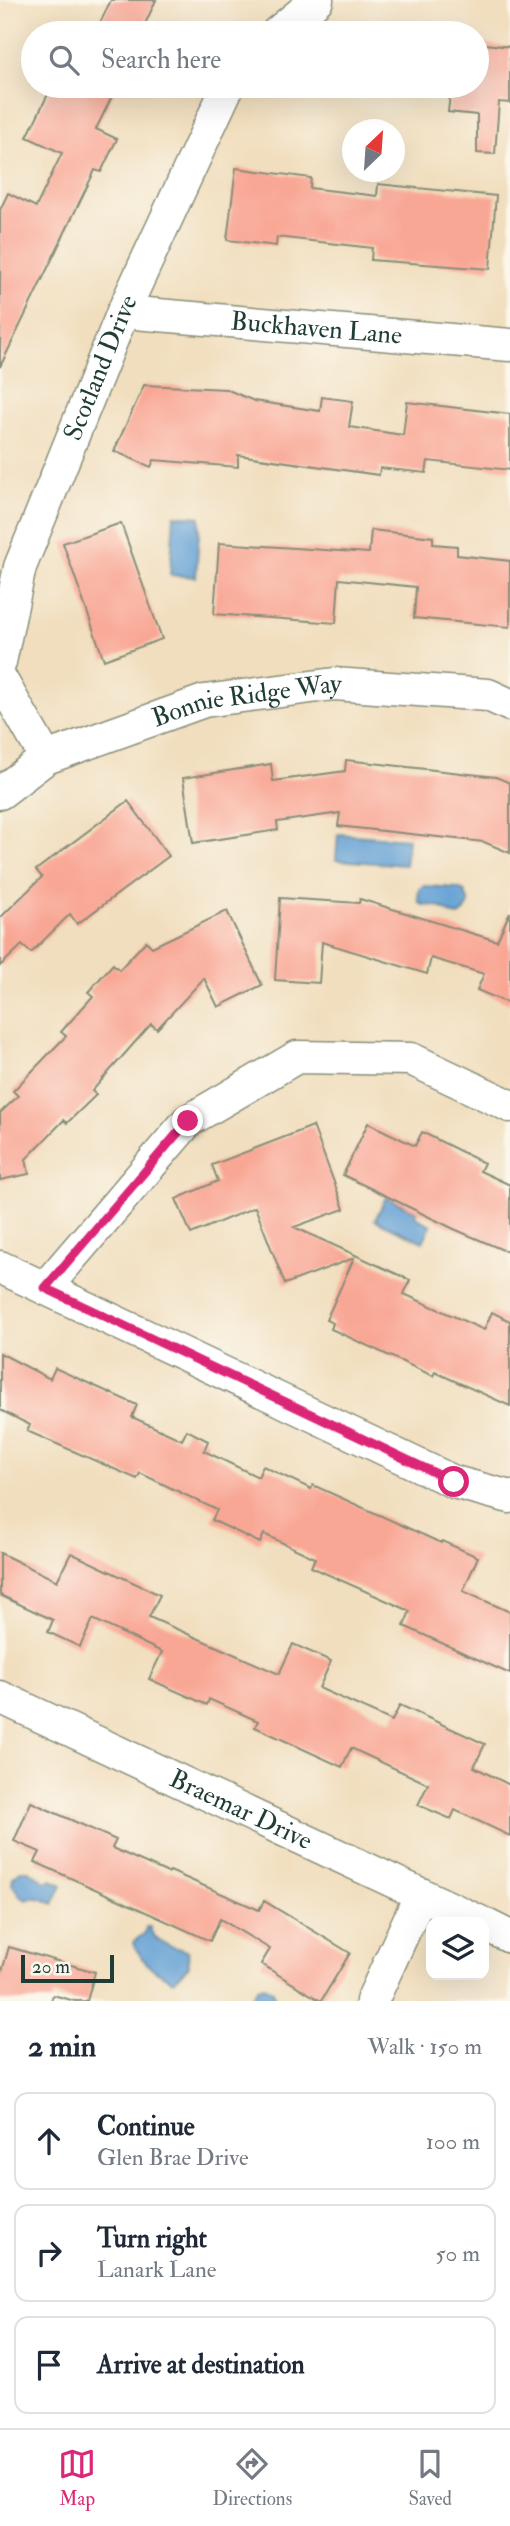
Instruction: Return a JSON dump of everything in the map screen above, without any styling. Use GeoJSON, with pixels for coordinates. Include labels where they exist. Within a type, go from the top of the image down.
{"type":"FeatureCollection","features":[{"type":"Feature","properties":{"kind":"street"},"geometry":{"type":"LineString","coordinates":[[292,21],[317,0]]}},
{"type":"Feature","properties":{"kind":"street","name":"Scotland Drive"},"geometry":{"type":"LineString","coordinates":[[0,662],[20,567],[123,312],[223,98]]}},
{"type":"Feature","properties":{"kind":"street","name":"Buckhaven Lane"},"geometry":{"type":"LineString","coordinates":[[123,312],[510,345]]}},
{"type":"Feature","properties":{"kind":"street"},"geometry":{"type":"LineString","coordinates":[[0,678],[46,758]]}},
{"type":"Feature","properties":{"kind":"street","name":"Bonnie Ridge Way"},"geometry":{"type":"LineString","coordinates":[[0,793],[46,758],[204,701],[334,684],[488,695],[510,705]]}},
{"type":"Feature","properties":{"kind":"street"},"geometry":{"type":"LineString","coordinates":[[45,1288],[188,1121],[297,1057],[411,1059],[510,1106]]}},
{"type":"Feature","properties":{"kind":"street"},"geometry":{"type":"LineString","coordinates":[[0,1267],[454,1482],[510,1497]]}},
{"type":"Feature","properties":{"kind":"street","name":"Braemar Drive"},"geometry":{"type":"LineString","coordinates":[[0,1697],[469,1917]]}},
{"type":"Feature","properties":{"kind":"street"},"geometry":{"type":"LineString","coordinates":[[372,2001],[421,1894]]}},
{"type":"Feature","properties":{"kind":"street","name":"Braemar Drive"},"geometry":{"type":"LineString","coordinates":[[489,1926],[510,1937]]}},
{"type":"Feature","properties":{"kind":"water"},"geometry":{"type":"Polygon","coordinates":[[[174,515],[200,517],[196,577],[170,575],[174,515]]]}},
{"type":"Feature","properties":{"kind":"water"},"geometry":{"type":"Polygon","coordinates":[[[338,834],[408,839],[405,865],[336,860],[338,834]]]}},
{"type":"Feature","properties":{"kind":"water"},"geometry":{"type":"Polygon","coordinates":[[[424,886],[458,888],[464,891],[469,903],[466,910],[456,916],[440,907],[421,904],[418,900],[419,889],[424,886]]]}},
{"type":"Feature","properties":{"kind":"water"},"geometry":{"type":"Polygon","coordinates":[[[386,1197],[417,1212],[415,1217],[431,1225],[423,1242],[375,1220],[386,1197]]]}},
{"type":"Feature","properties":{"kind":"water"},"geometry":{"type":"Polygon","coordinates":[[[22,1870],[29,1870],[45,1882],[51,1880],[62,1885],[53,1904],[40,1898],[27,1900],[21,1897],[12,1884],[13,1877],[22,1870]]]}},
{"type":"Feature","properties":{"kind":"water"},"geometry":{"type":"Polygon","coordinates":[[[146,1927],[150,1927],[155,1938],[164,1944],[188,1952],[189,1966],[174,1981],[150,1966],[133,1942],[145,1933],[146,1927]]]}},
{"type":"Feature","properties":{"kind":"water"},"geometry":{"type":"Polygon","coordinates":[[[264,1986],[283,2001],[250,2001],[257,1988],[264,1986]]]}},
{"type":"Feature","properties":{"kind":"building"},"geometry":{"type":"Polygon","coordinates":[[[111,0],[156,0],[146,21],[101,21],[111,0]]]}},
{"type":"Feature","properties":{"kind":"building"},"geometry":{"type":"Polygon","coordinates":[[[489,44],[510,47],[510,103],[499,102],[495,154],[477,153],[477,115],[448,112],[450,98],[489,98],[489,44]]]}},
{"type":"Feature","properties":{"kind":"building"},"geometry":{"type":"Polygon","coordinates":[[[46,98],[111,98],[96,129],[117,139],[101,172],[95,170],[0,367],[0,210],[8,193],[36,207],[62,153],[27,137],[46,98]]]}},
{"type":"Feature","properties":{"kind":"building"},"geometry":{"type":"Polygon","coordinates":[[[236,168],[311,178],[310,188],[377,196],[378,184],[496,196],[490,269],[371,260],[372,248],[277,237],[276,246],[227,240],[236,168]]]}},
{"type":"Feature","properties":{"kind":"building"},"geometry":{"type":"Polygon","coordinates":[[[144,385],[226,389],[254,401],[320,411],[322,397],[353,401],[349,427],[403,435],[407,402],[510,414],[510,470],[428,461],[426,473],[380,468],[379,475],[238,455],[238,467],[154,460],[151,467],[114,451],[144,385]]]}},
{"type":"Feature","properties":{"kind":"building"},"geometry":{"type":"Polygon","coordinates":[[[121,523],[162,639],[104,660],[63,543],[121,523]]]}},
{"type":"Feature","properties":{"kind":"building"},"geometry":{"type":"Polygon","coordinates":[[[371,530],[433,537],[433,544],[457,546],[457,555],[510,561],[510,627],[414,618],[416,587],[339,579],[336,623],[214,614],[219,543],[369,553],[371,530]]]}},
{"type":"Feature","properties":{"kind":"building"},"geometry":{"type":"Polygon","coordinates":[[[346,760],[496,777],[510,783],[510,853],[484,842],[338,826],[340,813],[277,822],[278,830],[193,843],[183,778],[271,764],[273,781],[345,771],[346,760]]]}},
{"type":"Feature","properties":{"kind":"building"},"geometry":{"type":"Polygon","coordinates":[[[128,801],[169,856],[77,924],[70,914],[31,953],[22,945],[0,966],[0,918],[42,877],[36,870],[128,801]]]}},
{"type":"Feature","properties":{"kind":"building"},"geometry":{"type":"Polygon","coordinates":[[[280,898],[359,903],[360,899],[497,941],[510,912],[510,1004],[477,990],[484,974],[431,958],[427,974],[322,942],[319,983],[275,980],[280,898]]]}},
{"type":"Feature","properties":{"kind":"building"},"geometry":{"type":"Polygon","coordinates":[[[227,911],[262,985],[218,1007],[204,978],[157,1029],[151,1024],[92,1091],[96,1095],[67,1123],[64,1120],[26,1159],[29,1174],[0,1180],[0,1113],[18,1096],[13,1091],[66,1036],[61,1032],[93,996],[88,992],[113,964],[119,970],[146,941],[152,947],[227,911]]]}},
{"type":"Feature","properties":{"kind":"building"},"geometry":{"type":"Polygon","coordinates":[[[368,1123],[415,1146],[422,1132],[484,1163],[480,1171],[510,1185],[510,1253],[343,1175],[368,1123]]]}},
{"type":"Feature","properties":{"kind":"building"},"geometry":{"type":"Polygon","coordinates":[[[313,1126],[344,1209],[294,1227],[410,1280],[404,1294],[484,1330],[492,1312],[510,1321],[510,1406],[435,1372],[433,1376],[331,1329],[333,1323],[326,1320],[354,1258],[285,1284],[255,1207],[191,1234],[176,1199],[218,1181],[212,1165],[313,1126]]]}},
{"type":"Feature","properties":{"kind":"building"},"geometry":{"type":"Polygon","coordinates":[[[0,1353],[50,1379],[55,1368],[137,1405],[132,1417],[182,1440],[187,1430],[208,1441],[204,1451],[258,1477],[263,1466],[311,1489],[313,1485],[478,1557],[463,1591],[510,1612],[510,1674],[404,1626],[410,1611],[311,1567],[315,1558],[264,1534],[260,1543],[212,1520],[217,1510],[140,1473],[137,1479],[27,1431],[30,1425],[0,1410],[0,1353]]]}},
{"type":"Feature","properties":{"kind":"building"},"geometry":{"type":"Polygon","coordinates":[[[0,1553],[57,1581],[71,1553],[160,1595],[149,1617],[279,1674],[293,1644],[331,1661],[319,1688],[392,1721],[400,1705],[485,1744],[474,1767],[510,1785],[510,1836],[455,1810],[451,1819],[418,1805],[428,1784],[351,1748],[342,1767],[255,1727],[258,1721],[209,1699],[207,1705],[149,1679],[162,1652],[93,1619],[80,1647],[48,1632],[53,1620],[0,1595],[0,1553]]]}},
{"type":"Feature","properties":{"kind":"building"},"geometry":{"type":"Polygon","coordinates":[[[31,1802],[116,1840],[112,1848],[168,1873],[170,1871],[259,1910],[264,1901],[350,1953],[321,2001],[261,1964],[270,1949],[220,1919],[210,1941],[35,1862],[40,1852],[14,1841],[31,1802]]]}},
{"type":"Feature","properties":{"kind":"building"},"geometry":{"type":"Polygon","coordinates":[[[9,1947],[95,1972],[87,2001],[53,1995],[51,2001],[0,2001],[0,1978],[9,1947]]]}},
{"type":"Feature","properties":{"kind":"route"},"geometry":{"type":"LineString","coordinates":[[188,1121],[45,1288],[454,1482]]}}]}
